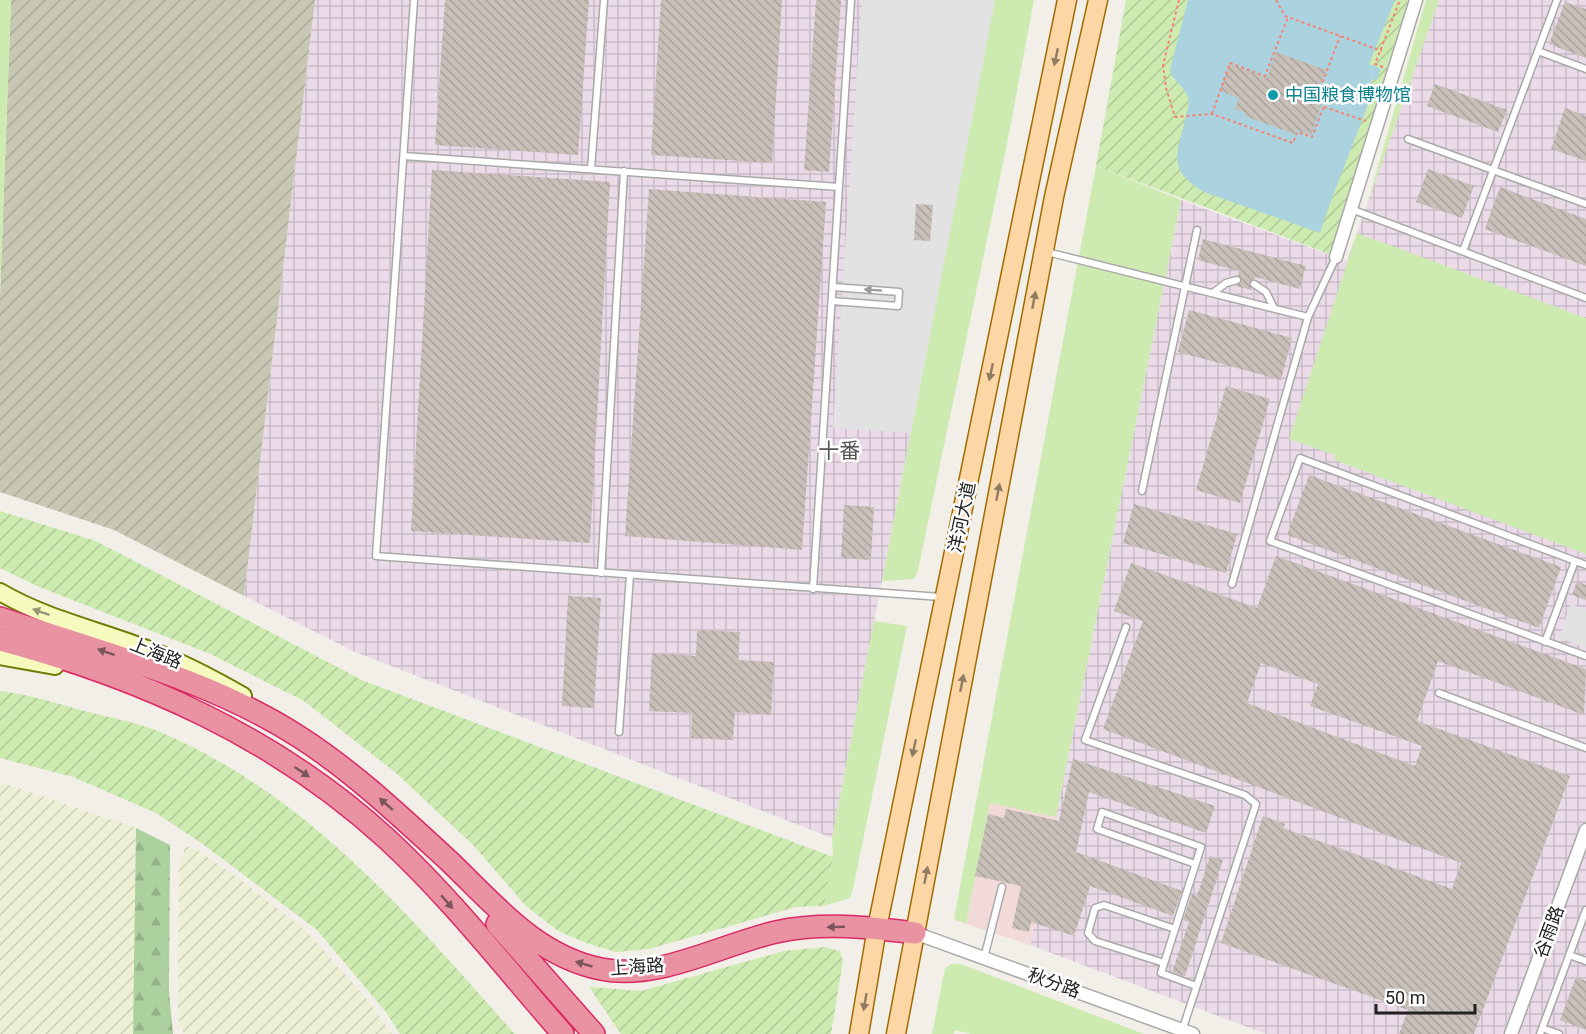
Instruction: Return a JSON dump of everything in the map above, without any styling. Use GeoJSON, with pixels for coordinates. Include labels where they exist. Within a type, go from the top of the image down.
{"type":"FeatureCollection","features":[{"type":"Feature","properties":{"kind":"highway","name":"上海路"},"geometry":{"type":"LineString","coordinates":[[0,618],[142,664],[230,700],[300,737],[346,770],[406,821],[518,929],[570,960],[603,970],[631,971],[686,962],[778,932],[822,927],[877,928],[915,933]]}},
{"type":"Feature","properties":{"kind":"highway","name":"上海路"},"geometry":{"type":"LineString","coordinates":[[0,640],[51,654],[152,689],[201,712],[278,756],[335,795],[388,840],[441,894],[563,1034]]}},
{"type":"Feature","properties":{"kind":"highway","name":"上海路"},"geometry":{"type":"LineString","coordinates":[[406,821],[594,1034]]}},
{"type":"Feature","properties":{"kind":"main road","name":"洋河大道"},"geometry":{"type":"LineString","coordinates":[[859,1034],[877,928],[1067,0]]}},
{"type":"Feature","properties":{"kind":"main road","name":"洋河大道"},"geometry":{"type":"LineString","coordinates":[[896,1034],[1043,251],[1098,0]]}},
{"type":"Feature","properties":{"kind":"main road","name":"上海路"},"geometry":{"type":"LineString","coordinates":[[0,592],[24,606],[148,649],[202,672],[258,705],[300,737]]}},
{"type":"Feature","properties":{"kind":"main road","name":"上海路"},"geometry":{"type":"LineString","coordinates":[[0,656],[26,659],[94,677],[176,707],[278,756]]}},
{"type":"Feature","properties":{"kind":"street"},"geometry":{"type":"LineString","coordinates":[[1336,257],[1416,0]]}},
{"type":"Feature","properties":{"kind":"street","name":"谷雨路"},"geometry":{"type":"LineString","coordinates":[[1511,1034],[1586,830]]}},
{"type":"Feature","properties":{"kind":"street","name":"秋分路"},"geometry":{"type":"LineString","coordinates":[[915,933],[1185,1033]]}},
{"type":"Feature","properties":{"kind":"lane"},"geometry":{"type":"LineString","coordinates":[[414,0],[376,556],[945,598]]}},
{"type":"Feature","properties":{"kind":"lane"},"geometry":{"type":"LineString","coordinates":[[591,169],[604,0]]}},
{"type":"Feature","properties":{"kind":"lane"},"geometry":{"type":"LineString","coordinates":[[813,589],[851,0]]}},
{"type":"Feature","properties":{"kind":"lane"},"geometry":{"type":"LineString","coordinates":[[1463,251],[1557,0]]}},
{"type":"Feature","properties":{"kind":"lane"},"geometry":{"type":"LineString","coordinates":[[1538,51],[1586,69]]}},
{"type":"Feature","properties":{"kind":"lane"},"geometry":{"type":"LineString","coordinates":[[1408,139],[1586,204]]}},
{"type":"Feature","properties":{"kind":"lane"},"geometry":{"type":"LineString","coordinates":[[404,156],[839,187]]}},
{"type":"Feature","properties":{"kind":"lane"},"geometry":{"type":"LineString","coordinates":[[601,573],[624,171]]}},
{"type":"Feature","properties":{"kind":"lane"},"geometry":{"type":"LineString","coordinates":[[1351,209],[1586,298]]}},
{"type":"Feature","properties":{"kind":"lane"},"geometry":{"type":"LineString","coordinates":[[1142,491],[1197,230]]}},
{"type":"Feature","properties":{"kind":"lane"},"geometry":{"type":"LineString","coordinates":[[1043,251],[1308,317]]}},
{"type":"Feature","properties":{"kind":"lane"},"geometry":{"type":"LineString","coordinates":[[1232,584],[1308,317],[1336,257]]}},
{"type":"Feature","properties":{"kind":"lane"},"geometry":{"type":"LineString","coordinates":[[1213,293],[1226,283],[1237,279]]}},
{"type":"Feature","properties":{"kind":"lane"},"geometry":{"type":"LineString","coordinates":[[1254,284],[1266,292],[1274,308]]}},
{"type":"Feature","properties":{"kind":"lane"},"geometry":{"type":"LineString","coordinates":[[832,301],[898,306],[899,292],[833,287]]}},
{"type":"Feature","properties":{"kind":"lane"},"geometry":{"type":"LineString","coordinates":[[1586,565],[1300,458],[1270,541],[1586,656]]}},
{"type":"Feature","properties":{"kind":"lane"},"geometry":{"type":"LineString","coordinates":[[1545,642],[1575,561]]}},
{"type":"Feature","properties":{"kind":"lane"},"geometry":{"type":"LineString","coordinates":[[619,732],[630,575]]}},
{"type":"Feature","properties":{"kind":"lane"},"geometry":{"type":"LineString","coordinates":[[1126,627],[1085,740],[1245,795],[1256,804],[1196,986],[1185,1033]]}},
{"type":"Feature","properties":{"kind":"lane"},"geometry":{"type":"LineString","coordinates":[[1439,693],[1586,748]]}},
{"type":"Feature","properties":{"kind":"lane"},"geometry":{"type":"LineString","coordinates":[[1196,864],[1097,829],[1099,816],[1102,812],[1201,847],[1196,864],[1161,973],[1196,986]]}},
{"type":"Feature","properties":{"kind":"lane"},"geometry":{"type":"LineString","coordinates":[[984,958],[1002,887]]}},
{"type":"Feature","properties":{"kind":"lane"},"geometry":{"type":"LineString","coordinates":[[1164,963],[1095,940],[1088,933],[1095,908],[1104,904],[1175,928]]}},
{"type":"Feature","properties":{"kind":"lane"},"geometry":{"type":"LineString","coordinates":[[1559,1034],[1541,1031],[1586,910]]}},
{"type":"Feature","properties":{"kind":"lane"},"geometry":{"type":"LineString","coordinates":[[1569,955],[1586,961]]}},
{"type":"Feature","properties":{"kind":"path"},"geometry":{"type":"LineString","coordinates":[[1179,0],[1163,65],[1166,88],[1175,117],[1212,114],[1293,143],[1297,132],[1312,137],[1325,103],[1316,100],[1340,36]]}},
{"type":"Feature","properties":{"kind":"path"},"geometry":{"type":"LineString","coordinates":[[1276,0],[1282,13],[1288,17],[1382,51]]}},
{"type":"Feature","properties":{"kind":"path"},"geometry":{"type":"LineString","coordinates":[[1394,71],[1374,64],[1400,0]]}},
{"type":"Feature","properties":{"kind":"path"},"geometry":{"type":"LineString","coordinates":[[1212,114],[1230,63],[1266,76],[1288,17]]}},
{"type":"Feature","properties":{"kind":"path"},"geometry":{"type":"LineString","coordinates":[[1324,106],[1367,122]]}},
{"type":"Feature","properties":{"kind":"shaded area"},"geometry":{"type":"Polygon","coordinates":[[[11,0],[315,0],[244,596],[114,530],[0,492],[0,296],[11,0]]]}},
{"type":"Feature","properties":{"kind":"shaded area"},"geometry":{"type":"Polygon","coordinates":[[[315,0],[995,0],[832,838],[353,651],[244,596],[315,0]]]}},
{"type":"Feature","properties":{"kind":"shaded area"},"geometry":{"type":"Polygon","coordinates":[[[862,0],[995,0],[911,433],[833,428],[862,0]]]}},
{"type":"Feature","properties":{"kind":"shaded area"},"geometry":{"type":"Polygon","coordinates":[[[1439,0],[1586,0],[1586,1034],[1266,1034],[1030,945],[1181,200],[1347,261],[1439,0]]]}},
{"type":"Feature","properties":{"kind":"shaded area"},"geometry":{"type":"Polygon","coordinates":[[[1571,604],[1586,610],[1586,648],[1559,638],[1571,604]]]}},
{"type":"Feature","properties":{"kind":"shaded area"},"geometry":{"type":"Polygon","coordinates":[[[0,782],[136,828],[133,1034],[0,1034],[0,782]]]}},
{"type":"Feature","properties":{"kind":"shaded area"},"geometry":{"type":"Polygon","coordinates":[[[990,802],[1056,817],[1030,945],[966,924],[990,802]]]}},
{"type":"Feature","properties":{"kind":"shaded area"},"geometry":{"type":"Polygon","coordinates":[[[186,846],[196,849],[237,877],[304,929],[366,998],[392,1034],[184,1034],[178,1018],[179,863],[186,846]]]}},
{"type":"Feature","properties":{"kind":"green space"},"geometry":{"type":"Polygon","coordinates":[[[0,0],[11,0],[0,296],[0,0]]]}},
{"type":"Feature","properties":{"kind":"green space"},"geometry":{"type":"Polygon","coordinates":[[[995,0],[1034,0],[1006,149],[918,570],[914,579],[882,581],[995,0]]]}},
{"type":"Feature","properties":{"kind":"green space"},"geometry":{"type":"Polygon","coordinates":[[[1126,0],[1408,0],[1332,255],[1096,166],[1126,0]]]}},
{"type":"Feature","properties":{"kind":"green space"},"geometry":{"type":"Polygon","coordinates":[[[1426,0],[1439,0],[1366,208],[1426,0]]]}},
{"type":"Feature","properties":{"kind":"green space"},"geometry":{"type":"Polygon","coordinates":[[[1096,166],[1181,200],[1056,817],[990,803],[966,924],[954,919],[1096,166]]]}},
{"type":"Feature","properties":{"kind":"green space"},"geometry":{"type":"Polygon","coordinates":[[[1357,233],[1586,318],[1586,554],[1334,460],[1335,455],[1289,439],[1357,233]]]}},
{"type":"Feature","properties":{"kind":"green space"},"geometry":{"type":"Polygon","coordinates":[[[0,511],[96,541],[364,681],[833,857],[824,906],[796,907],[649,949],[616,952],[558,931],[526,906],[473,845],[396,773],[304,701],[208,653],[39,587],[0,568],[0,511]]]}},
{"type":"Feature","properties":{"kind":"green space"},"geometry":{"type":"Polygon","coordinates":[[[874,621],[907,626],[853,889],[850,898],[824,906],[833,857],[832,838],[874,621]]]}},
{"type":"Feature","properties":{"kind":"green space"},"geometry":{"type":"Polygon","coordinates":[[[0,691],[42,699],[158,731],[212,757],[262,788],[353,862],[436,946],[515,1034],[400,1034],[386,1012],[317,930],[204,845],[156,813],[73,777],[0,758],[0,691]]]}},
{"type":"Feature","properties":{"kind":"green space"},"geometry":{"type":"Polygon","coordinates":[[[136,828],[170,845],[169,991],[173,1034],[133,1034],[136,828]]]}},
{"type":"Feature","properties":{"kind":"green space"},"geometry":{"type":"Polygon","coordinates":[[[825,947],[840,951],[843,961],[831,1034],[621,1034],[589,987],[641,991],[784,951],[825,947]]]}},
{"type":"Feature","properties":{"kind":"green space"},"geometry":{"type":"Polygon","coordinates":[[[951,964],[961,964],[1144,1034],[971,1034],[955,1030],[954,1034],[932,1034],[945,968],[951,964]]]}},
{"type":"Feature","properties":{"kind":"water"},"geometry":{"type":"Polygon","coordinates":[[[1188,0],[1395,0],[1369,64],[1381,69],[1377,80],[1372,79],[1367,94],[1371,96],[1320,233],[1204,192],[1192,184],[1180,169],[1179,143],[1189,102],[1186,92],[1170,70],[1188,0]]]}},
{"type":"Feature","properties":{"kind":"building"},"geometry":{"type":"Polygon","coordinates":[[[445,0],[589,0],[578,155],[435,145],[445,0]]]}},
{"type":"Feature","properties":{"kind":"building"},"geometry":{"type":"Polygon","coordinates":[[[661,0],[782,0],[772,163],[651,155],[661,0]]]}},
{"type":"Feature","properties":{"kind":"building"},"geometry":{"type":"Polygon","coordinates":[[[816,0],[841,0],[829,172],[804,170],[816,0]]]}},
{"type":"Feature","properties":{"kind":"building"},"geometry":{"type":"Polygon","coordinates":[[[1565,2],[1586,9],[1586,58],[1549,44],[1565,2]]]}},
{"type":"Feature","properties":{"kind":"building","name":"中国粮食博物馆"},"geometry":{"type":"Polygon","coordinates":[[[1276,52],[1326,70],[1315,101],[1322,103],[1311,135],[1296,130],[1294,134],[1245,116],[1246,113],[1235,109],[1239,98],[1220,91],[1230,64],[1267,78],[1276,52]]]}},
{"type":"Feature","properties":{"kind":"building"},"geometry":{"type":"Polygon","coordinates":[[[1435,84],[1507,110],[1498,132],[1427,106],[1435,84]]]}},
{"type":"Feature","properties":{"kind":"building"},"geometry":{"type":"Polygon","coordinates":[[[1565,108],[1586,116],[1586,161],[1551,149],[1565,108]]]}},
{"type":"Feature","properties":{"kind":"building"},"geometry":{"type":"Polygon","coordinates":[[[1428,169],[1474,186],[1462,218],[1416,202],[1428,169]]]}},
{"type":"Feature","properties":{"kind":"building"},"geometry":{"type":"Polygon","coordinates":[[[432,170],[610,182],[590,543],[411,531],[432,170]]]}},
{"type":"Feature","properties":{"kind":"building"},"geometry":{"type":"Polygon","coordinates":[[[1500,187],[1586,219],[1586,266],[1485,229],[1500,187]]]}},
{"type":"Feature","properties":{"kind":"building"},"geometry":{"type":"Polygon","coordinates":[[[649,189],[826,202],[802,550],[625,536],[649,189]]]}},
{"type":"Feature","properties":{"kind":"building"},"geometry":{"type":"Polygon","coordinates":[[[916,204],[933,205],[930,241],[914,240],[916,204]]]}},
{"type":"Feature","properties":{"kind":"building"},"geometry":{"type":"Polygon","coordinates":[[[1203,239],[1306,266],[1300,289],[1255,277],[1249,283],[1252,290],[1235,286],[1242,281],[1238,275],[1239,271],[1198,260],[1203,239]]]}},
{"type":"Feature","properties":{"kind":"building"},"geometry":{"type":"Polygon","coordinates":[[[1189,310],[1292,338],[1281,380],[1178,352],[1189,310]]]}},
{"type":"Feature","properties":{"kind":"building"},"geometry":{"type":"Polygon","coordinates":[[[1226,386],[1270,399],[1240,503],[1196,490],[1226,386]]]}},
{"type":"Feature","properties":{"kind":"building"},"geometry":{"type":"Polygon","coordinates":[[[1309,475],[1561,567],[1539,628],[1287,535],[1309,475]]]}},
{"type":"Feature","properties":{"kind":"building"},"geometry":{"type":"Polygon","coordinates":[[[1134,504],[1237,534],[1226,573],[1123,543],[1134,504]]]}},
{"type":"Feature","properties":{"kind":"building"},"geometry":{"type":"Polygon","coordinates":[[[844,505],[874,507],[871,560],[841,558],[844,505]]]}},
{"type":"Feature","properties":{"kind":"building"},"geometry":{"type":"Polygon","coordinates":[[[1276,556],[1586,669],[1584,715],[1438,661],[1417,721],[1570,776],[1474,1034],[1399,1034],[1408,1010],[1221,943],[1263,816],[1285,824],[1283,828],[1452,889],[1461,863],[1103,729],[1143,621],[1114,611],[1131,563],[1257,608],[1276,556]],[[1261,663],[1247,703],[1415,766],[1422,746],[1310,706],[1318,684],[1261,663]]]}},
{"type":"Feature","properties":{"kind":"building"},"geometry":{"type":"Polygon","coordinates":[[[1577,581],[1586,585],[1586,600],[1572,595],[1577,581]]]}},
{"type":"Feature","properties":{"kind":"building"},"geometry":{"type":"Polygon","coordinates":[[[568,596],[601,598],[594,708],[562,706],[568,596]]]}},
{"type":"Feature","properties":{"kind":"building"},"geometry":{"type":"Polygon","coordinates":[[[697,630],[740,632],[738,660],[774,662],[771,715],[735,712],[733,740],[691,738],[692,713],[649,711],[652,653],[696,656],[697,630]]]}},
{"type":"Feature","properties":{"kind":"building"},"geometry":{"type":"Polygon","coordinates":[[[1073,759],[1215,806],[1206,833],[1089,792],[1076,852],[1182,891],[1173,916],[1090,886],[1074,936],[1031,922],[1029,932],[1012,928],[1021,886],[975,876],[988,814],[1004,818],[1006,809],[1059,821],[1073,759]]]}},
{"type":"Feature","properties":{"kind":"building"},"geometry":{"type":"Polygon","coordinates":[[[1210,856],[1223,860],[1185,976],[1172,972],[1189,922],[1183,920],[1192,894],[1197,896],[1210,856]]]}},
{"type":"Feature","properties":{"kind":"building"},"geometry":{"type":"Polygon","coordinates":[[[1576,977],[1586,981],[1586,1030],[1560,1020],[1576,977]]]}},
{"type":"Feature","properties":{"kind":"place","name":"中国粮食博物馆"},"geometry":{"type":"Point","coordinates":[1273,95]}},
{"type":"Feature","properties":{"kind":"district","name":"十番"},"geometry":{"type":"Point","coordinates":[839,451]}}]}
